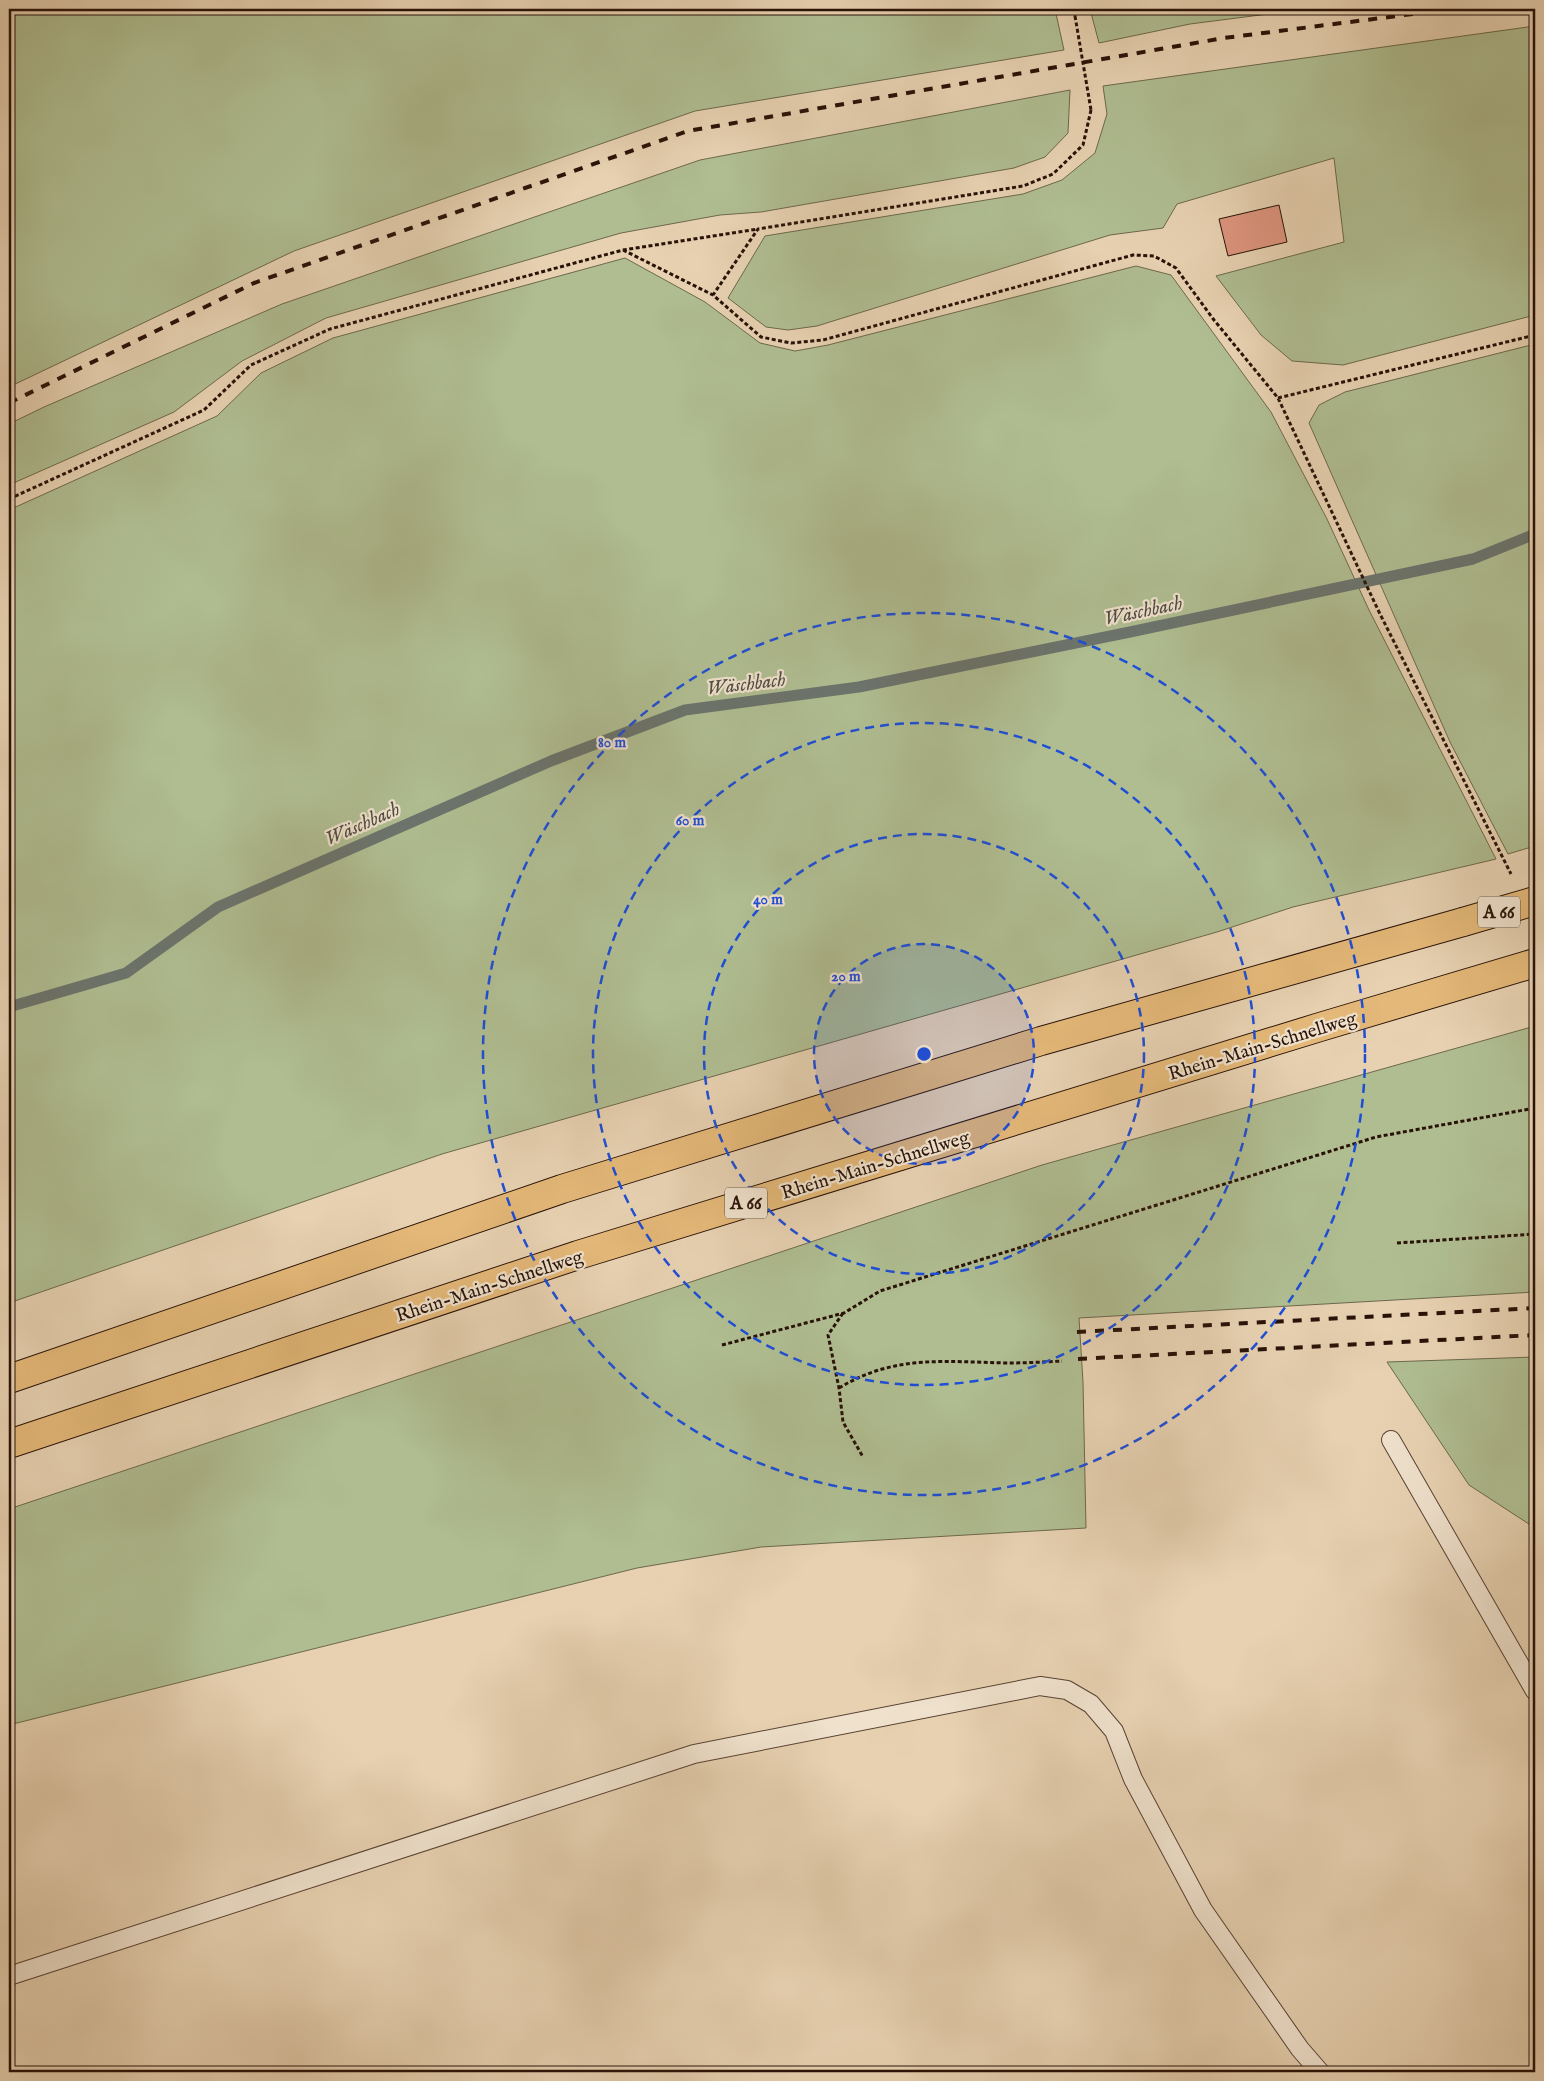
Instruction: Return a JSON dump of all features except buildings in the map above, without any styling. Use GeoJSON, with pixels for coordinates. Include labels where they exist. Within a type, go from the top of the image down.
{"type":"FeatureCollection","features":[{"type":"Feature","properties":{"kind":"highway","name":"A 66"},"geometry":{"type":"LineString","coordinates":[[9,1379],[562,1189],[1041,1041],[1535,901]]}},
{"type":"Feature","properties":{"kind":"highway","name":"Rhein-Main-Schnellweg"},"geometry":{"type":"LineString","coordinates":[[9,1444],[578,1255],[1535,963]]}},
{"type":"Feature","properties":{"kind":"lane"},"geometry":{"type":"LineString","coordinates":[[1391,1440],[1535,1691]]}},
{"type":"Feature","properties":{"kind":"lane"},"geometry":{"type":"LineString","coordinates":[[9,1976],[694,1754],[1040,1686],[1067,1690],[1091,1704],[1114,1731],[1133,1779],[1203,1910],[1300,2049],[1320,2072]]}},
{"type":"Feature","properties":{"kind":"path"},"geometry":{"type":"LineString","coordinates":[[9,499],[204,410],[251,365],[330,329],[623,250],[1022,186],[1053,174],[1083,145],[1091,110],[1073,9]]}},
{"type":"Feature","properties":{"kind":"path"},"geometry":{"type":"LineString","coordinates":[[714,295],[758,229]]}},
{"type":"Feature","properties":{"kind":"path"},"geometry":{"type":"LineString","coordinates":[[623,250],[714,295],[761,337],[791,343],[823,340],[1133,255],[1154,256],[1176,268],[1214,320],[1278,398],[1350,546],[1380,614],[1515,881]]}},
{"type":"Feature","properties":{"kind":"path"},"geometry":{"type":"LineString","coordinates":[[1278,398],[1535,335]]}},
{"type":"Feature","properties":{"kind":"path"},"geometry":{"type":"LineString","coordinates":[[722,1344],[844,1313],[880,1291],[1376,1137],[1535,1108]]}},
{"type":"Feature","properties":{"kind":"path"},"geometry":{"type":"LineString","coordinates":[[1397,1244],[1535,1234]]}},
{"type":"Feature","properties":{"kind":"path"},"geometry":{"type":"LineString","coordinates":[[844,1313],[828,1335],[839,1388],[843,1422],[863,1457]]}},
{"type":"Feature","properties":{"kind":"path"},"geometry":{"type":"LineString","coordinates":[[839,1388],[855,1378],[884,1368],[919,1361],[1062,1361]]}},
{"type":"Feature","properties":{"kind":"green space"},"geometry":{"type":"Polygon","coordinates":[[[9,9],[1055,9],[1064,50],[695,111],[294,251],[9,387],[9,9]]]}},
{"type":"Feature","properties":{"kind":"green space"},"geometry":{"type":"Polygon","coordinates":[[[1090,9],[1307,9],[1190,24],[1099,43],[1090,9]]]}},
{"type":"Feature","properties":{"kind":"green space"},"geometry":{"type":"Polygon","coordinates":[[[1535,26],[1535,315],[1343,365],[1292,361],[1261,335],[1216,276],[1344,242],[1334,158],[1177,204],[1163,228],[1110,235],[817,326],[788,330],[766,327],[728,298],[765,236],[1023,194],[1062,180],[1095,153],[1107,114],[1103,86],[1535,26]]]}},
{"type":"Feature","properties":{"kind":"green space"},"geometry":{"type":"Polygon","coordinates":[[[1070,90],[1068,133],[1045,157],[1014,168],[761,212],[720,215],[621,233],[326,318],[242,361],[174,412],[9,485],[9,424],[282,304],[700,160],[1070,90]]]}},
{"type":"Feature","properties":{"kind":"green space"},"geometry":{"type":"Polygon","coordinates":[[[625,258],[705,302],[760,343],[795,351],[828,345],[1136,266],[1171,275],[1271,412],[1327,519],[1369,610],[1496,859],[1293,907],[1217,932],[442,1154],[9,1303],[9,510],[217,416],[261,373],[333,338],[625,258]]]}},
{"type":"Feature","properties":{"kind":"green space"},"geometry":{"type":"Polygon","coordinates":[[[1535,344],[1535,846],[1508,854],[1450,742],[1309,423],[1319,405],[1345,392],[1535,344]]]}},
{"type":"Feature","properties":{"kind":"green space"},"geometry":{"type":"Polygon","coordinates":[[[1535,1026],[1535,1292],[1079,1318],[1083,1382],[1086,1528],[761,1547],[637,1568],[9,1725],[9,1509],[1042,1165],[1535,1026]]]}},
{"type":"Feature","properties":{"kind":"green space"},"geometry":{"type":"Polygon","coordinates":[[[1535,1357],[1535,1528],[1469,1485],[1387,1362],[1535,1357]]]}},
{"type":"Feature","properties":{"kind":"waterway","name":"Wäschbach"},"geometry":{"type":"LineString","coordinates":[[9,1007],[126,973],[218,907],[551,761],[685,710],[859,687],[1130,632],[1473,559],[1535,534]]}},
{"type":"Feature","properties":{"kind":"railway"},"geometry":{"type":"LineString","coordinates":[[9,403],[254,283],[688,131],[1224,38],[1452,9]]}},
{"type":"Feature","properties":{"kind":"railway"},"geometry":{"type":"LineString","coordinates":[[1077,1332],[1535,1308]]}},
{"type":"Feature","properties":{"kind":"railway"},"geometry":{"type":"LineString","coordinates":[[1078,1359],[1535,1335]]}}]}
